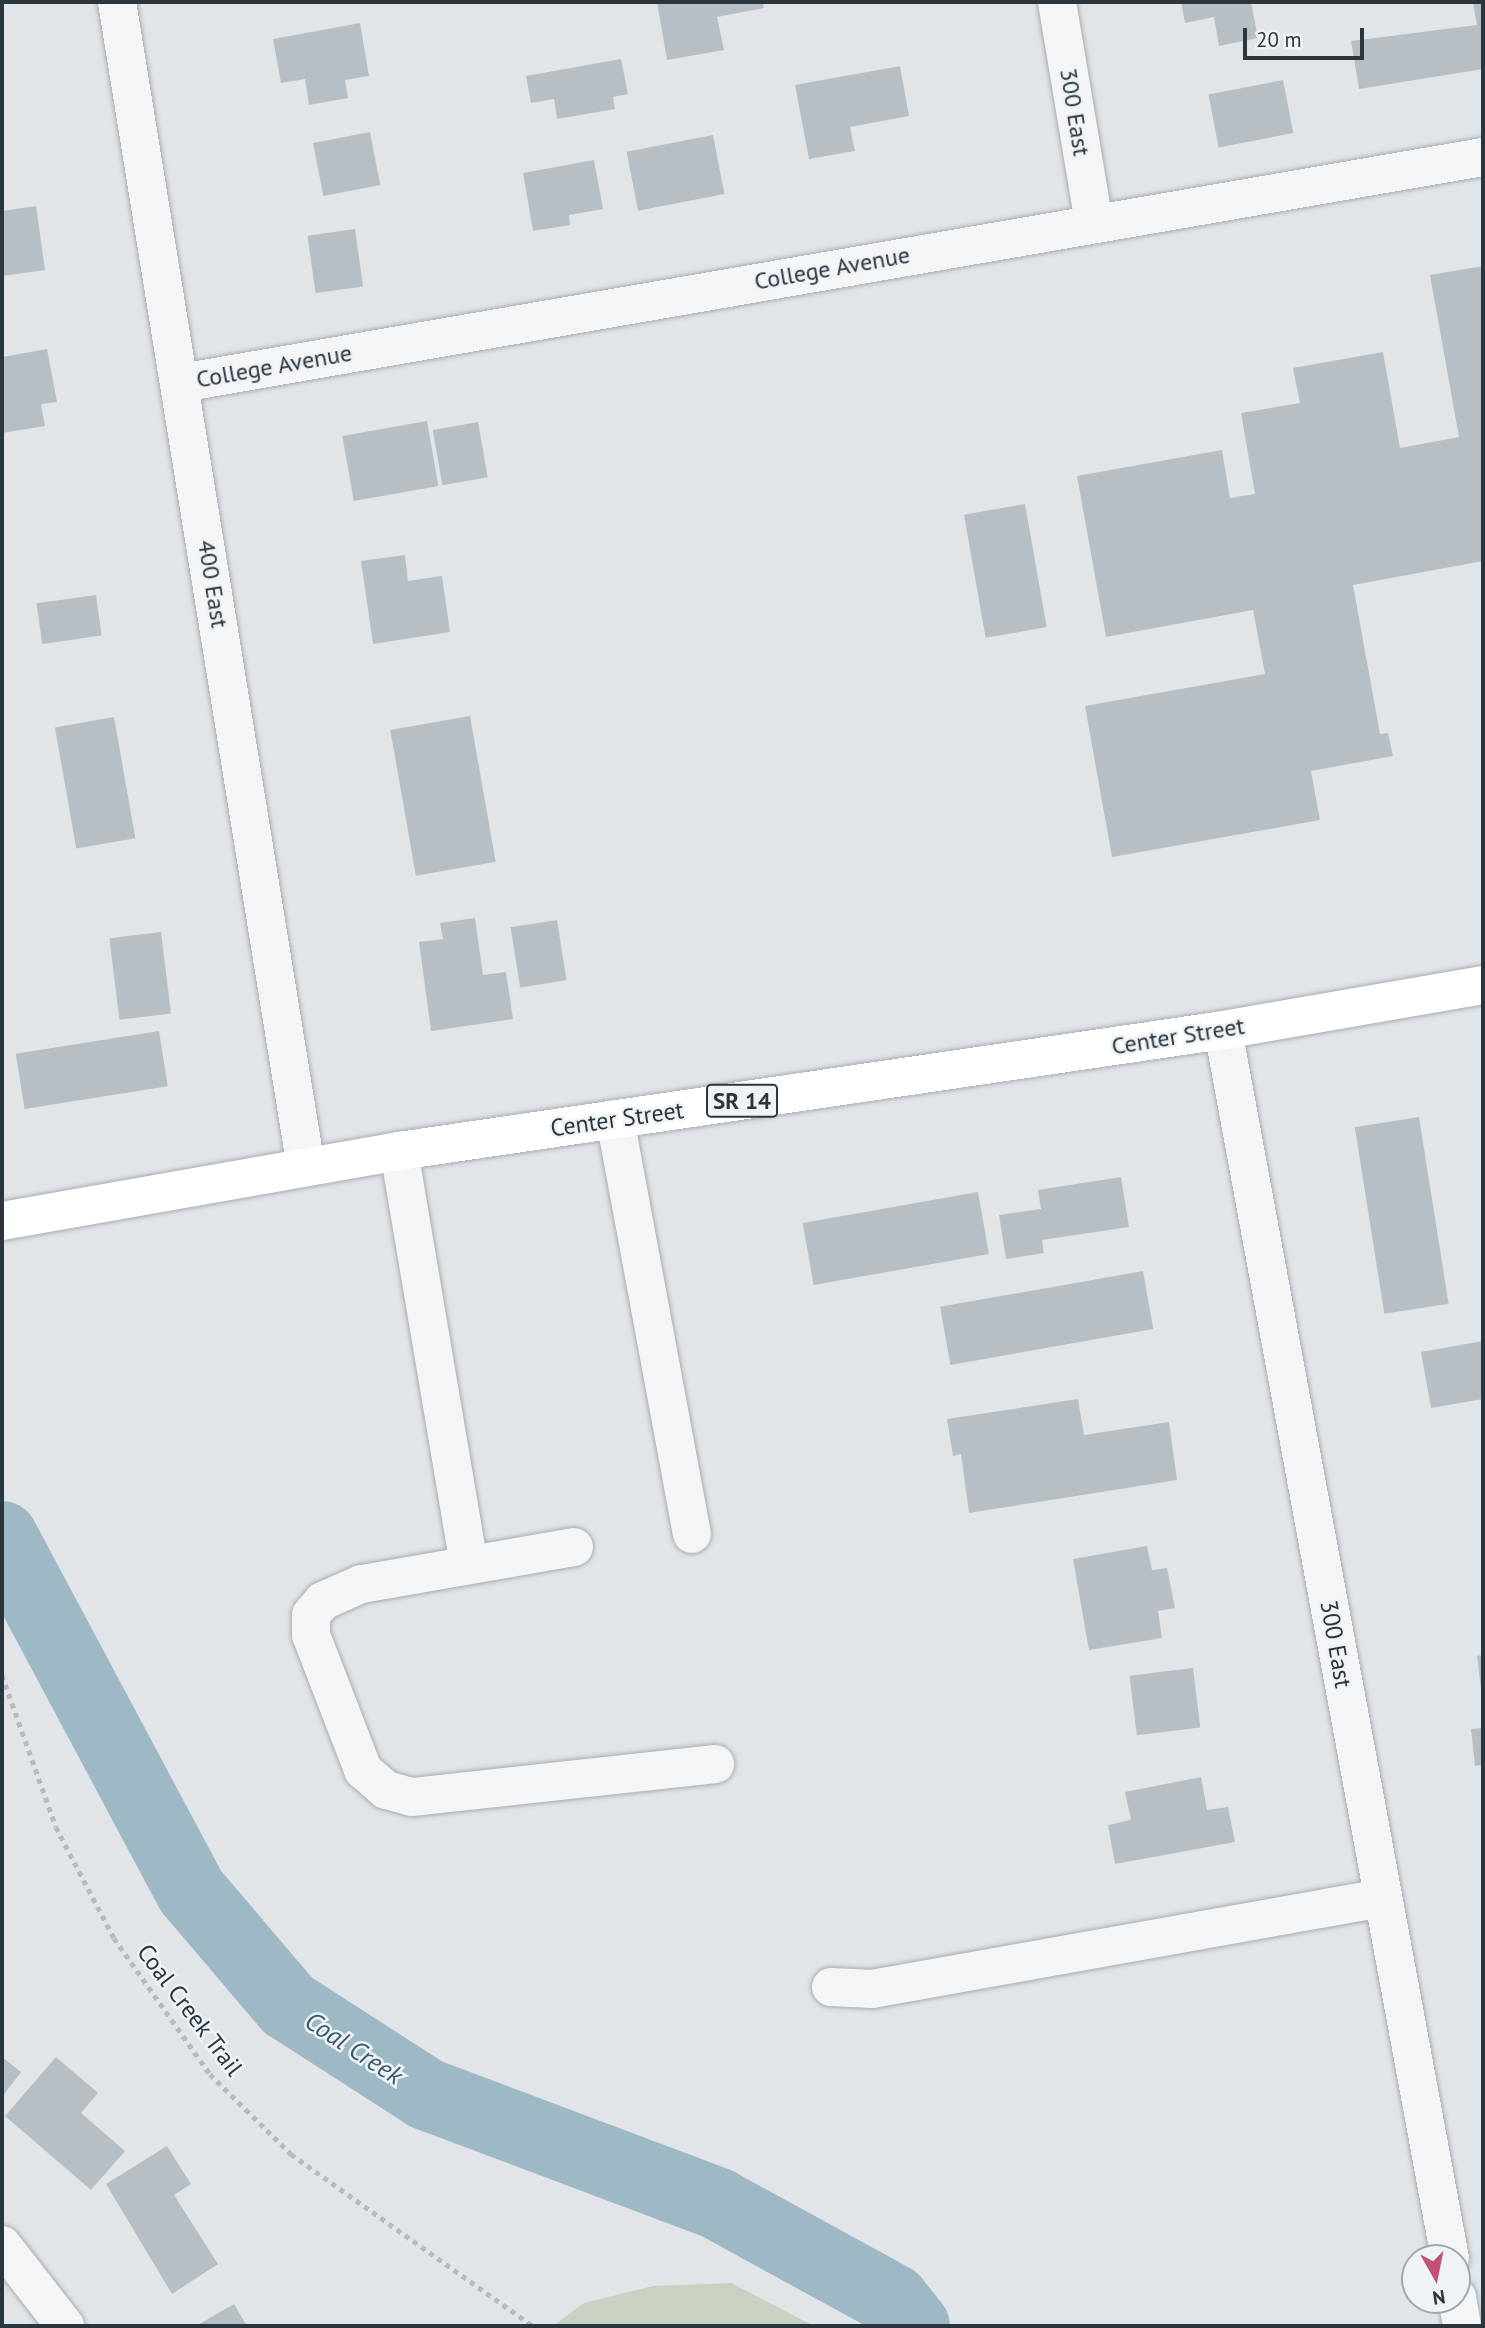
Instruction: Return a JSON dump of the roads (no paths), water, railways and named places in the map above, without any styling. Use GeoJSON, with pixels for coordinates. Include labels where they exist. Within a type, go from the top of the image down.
{"type":"FeatureCollection","features":[{"type":"Feature","properties":{"kind":"main road","name":"Center Street"},"geometry":{"type":"LineString","coordinates":[[2,1221],[399,1151],[1223,1030],[1483,985]]}},
{"type":"Feature","properties":{"kind":"street","name":"400 East"},"geometry":{"type":"LineString","coordinates":[[117,2],[181,383],[306,1167]]}},
{"type":"Feature","properties":{"kind":"street","name":"300 East"},"geometry":{"type":"LineString","coordinates":[[1057,2],[1094,222]]}},
{"type":"Feature","properties":{"kind":"street","name":"College Avenue"},"geometry":{"type":"LineString","coordinates":[[181,383],[1094,222],[1483,157]]}},
{"type":"Feature","properties":{"kind":"street","name":"300 East"},"geometry":{"type":"LineString","coordinates":[[1223,1030],[1447,2244]]}},
{"type":"Feature","properties":{"kind":"street"},"geometry":{"type":"LineString","coordinates":[[615,1119],[692,1534]]}},
{"type":"Feature","properties":{"kind":"street"},"geometry":{"type":"LineString","coordinates":[[399,1151],[469,1565]]}},
{"type":"Feature","properties":{"kind":"street"},"geometry":{"type":"LineString","coordinates":[[574,1547],[361,1584],[323,1601],[311,1615],[311,1635],[363,1770],[386,1790],[412,1797],[715,1765]]}},
{"type":"Feature","properties":{"kind":"street"},"geometry":{"type":"LineString","coordinates":[[831,1987],[872,1989],[1382,1898]]}},
{"type":"Feature","properties":{"kind":"street"},"geometry":{"type":"LineString","coordinates":[[2,2245],[65,2326]]}},
{"type":"Feature","properties":{"kind":"waterway","name":"Coal Creek"},"geometry":{"type":"LineString","coordinates":[[2,1537],[191,1891],[288,2005],[426,2094],[718,2204],[893,2300],[914,2326]]}}]}
